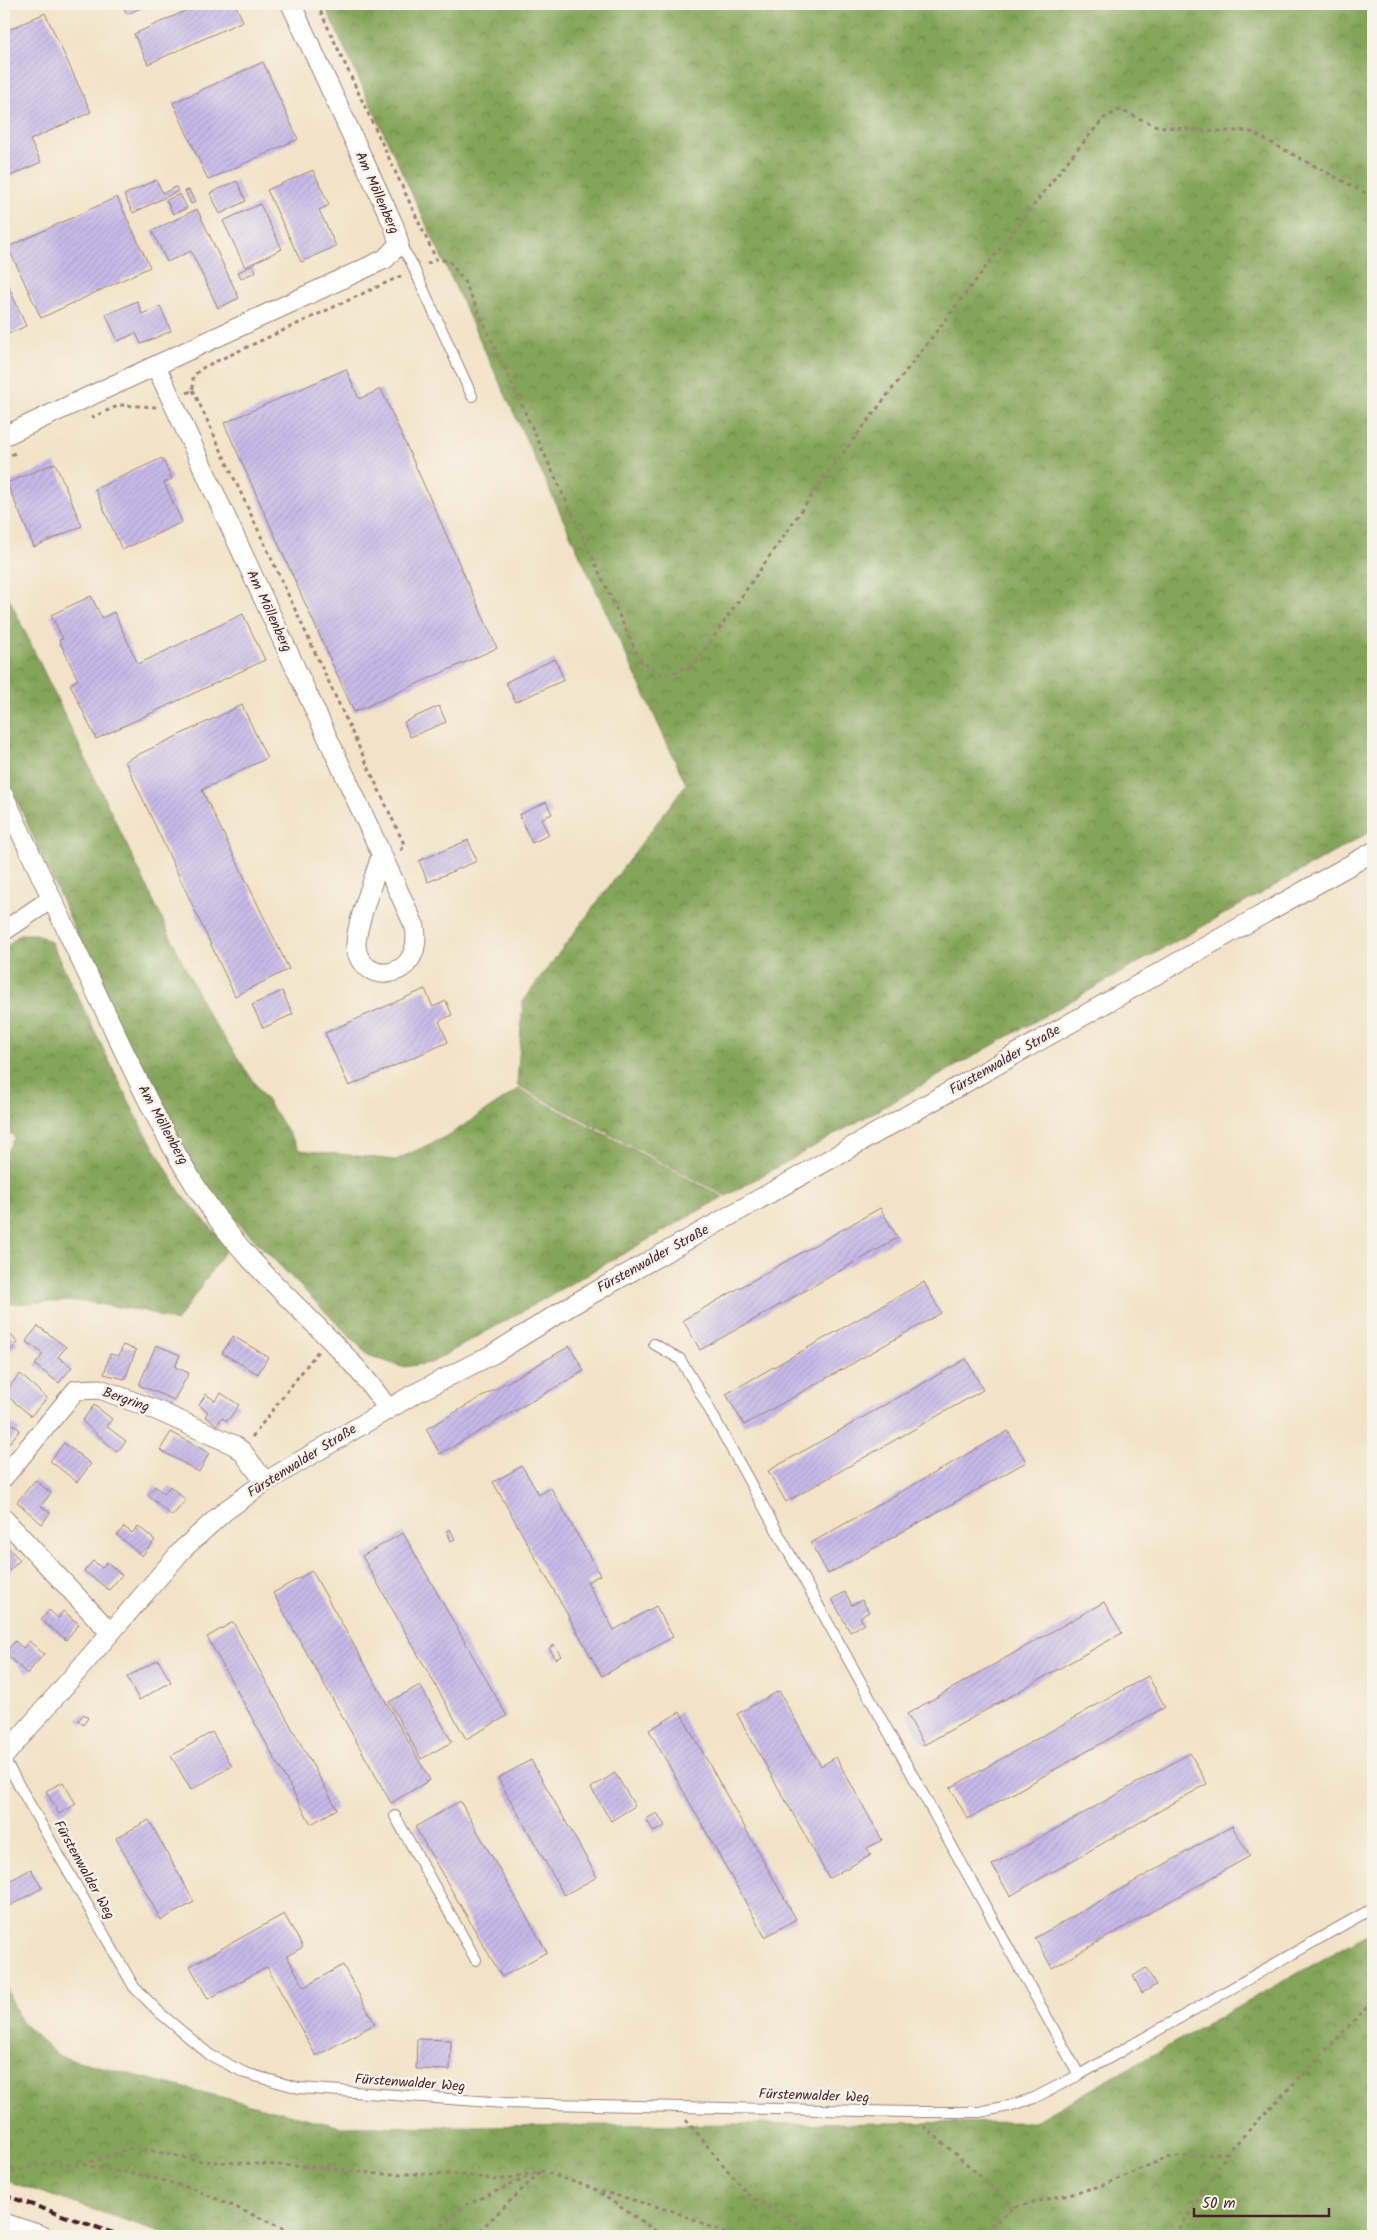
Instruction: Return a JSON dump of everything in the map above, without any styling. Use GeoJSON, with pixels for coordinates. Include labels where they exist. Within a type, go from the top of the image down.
{"type":"FeatureCollection","features":[{"type":"Feature","properties":{"kind":"street","name":"Am Möllenberg"},"geometry":{"type":"LineString","coordinates":[[4,436],[385,259],[399,244],[394,226],[291,4]]}},
{"type":"Feature","properties":{"kind":"street","name":"Am Möllenberg"},"geometry":{"type":"LineString","coordinates":[[156,366],[413,921],[417,940],[415,952],[409,964],[397,971],[384,974],[370,969],[360,959],[356,945],[358,932],[383,859]]}},
{"type":"Feature","properties":{"kind":"street","name":"Am Möllenberg"},"geometry":{"type":"LineString","coordinates":[[4,796],[153,1111],[196,1185],[226,1230],[272,1283],[370,1383],[388,1409]]}},
{"type":"Feature","properties":{"kind":"street","name":"Fürstenwalder Straße"},"geometry":{"type":"LineString","coordinates":[[4,1758],[183,1549],[224,1511],[264,1482],[388,1409],[485,1359],[572,1305],[1373,852]]}},
{"type":"Feature","properties":{"kind":"street"},"geometry":{"type":"LineString","coordinates":[[4,931],[52,899]]}},
{"type":"Feature","properties":{"kind":"street","name":"Bergring"},"geometry":{"type":"LineString","coordinates":[[4,1478],[76,1390],[100,1389],[156,1410],[234,1445],[242,1451],[264,1482]]}},
{"type":"Feature","properties":{"kind":"street"},"geometry":{"type":"LineString","coordinates":[[4,1519],[110,1632]]}},
{"type":"Feature","properties":{"kind":"street"},"geometry":{"type":"LineString","coordinates":[[4,2223],[43,2236]]}},
{"type":"Feature","properties":{"kind":"lane"},"geometry":{"type":"LineString","coordinates":[[399,244],[414,270],[472,396]]}},
{"type":"Feature","properties":{"kind":"lane"},"geometry":{"type":"LineString","coordinates":[[654,1344],[680,1359],[697,1387],[1079,2075]]}},
{"type":"Feature","properties":{"kind":"lane","name":"Fürstenwalder Weg"},"geometry":{"type":"LineString","coordinates":[[4,1758],[134,1987],[174,2025],[210,2055],[227,2065],[262,2079],[299,2088],[446,2100],[909,2112],[980,2112],[1034,2098],[1079,2075],[1373,1908]]}},
{"type":"Feature","properties":{"kind":"lane"},"geometry":{"type":"LineString","coordinates":[[395,1816],[476,1960]]}},
{"type":"Feature","properties":{"kind":"path"},"geometry":{"type":"LineString","coordinates":[[317,4],[436,259]]}},
{"type":"Feature","properties":{"kind":"path"},"geometry":{"type":"LineString","coordinates":[[383,859],[402,853],[404,844],[193,390],[193,376],[204,367],[436,259],[449,260],[464,281],[639,658],[654,673],[671,674],[696,662],[826,475],[1066,163],[1104,118],[1120,110],[1157,126],[1203,131],[1249,131],[1373,197]]}},
{"type":"Feature","properties":{"kind":"path"},"geometry":{"type":"LineString","coordinates":[[85,420],[120,405],[156,407],[193,390]]}},
{"type":"Feature","properties":{"kind":"path"},"geometry":{"type":"LineString","coordinates":[[4,458],[22,450]]}},
{"type":"Feature","properties":{"kind":"path"},"geometry":{"type":"LineString","coordinates":[[242,1451],[328,1338]]}},
{"type":"Feature","properties":{"kind":"path"},"geometry":{"type":"LineString","coordinates":[[1175,2236],[1227,2153],[1373,2001]]}},
{"type":"Feature","properties":{"kind":"path"},"geometry":{"type":"LineString","coordinates":[[674,2105],[749,2196],[818,2236]]}},
{"type":"Feature","properties":{"kind":"path"},"geometry":{"type":"LineString","coordinates":[[909,2112],[1015,2207]]}},
{"type":"Feature","properties":{"kind":"path"},"geometry":{"type":"LineString","coordinates":[[82,2165],[135,2147],[200,2161],[317,2167],[378,2174],[456,2174],[499,2180],[542,2171],[597,2190],[673,2211],[732,2236]]}},
{"type":"Feature","properties":{"kind":"path"},"geometry":{"type":"LineString","coordinates":[[978,2236],[1015,2207],[1101,2186],[1166,2158],[1227,2153]]}},
{"type":"Feature","properties":{"kind":"path"},"geometry":{"type":"LineString","coordinates":[[4,2172],[9,2173],[43,2164],[82,2165],[142,2175],[194,2189],[301,2236]]}},
{"type":"Feature","properties":{"kind":"path"},"geometry":{"type":"LineString","coordinates":[[420,2236],[431,2234],[466,2205],[542,2171]]}},
{"type":"Feature","properties":{"kind":"path"},"geometry":{"type":"LineString","coordinates":[[474,2236],[542,2171]]}},
{"type":"Feature","properties":{"kind":"path"},"geometry":{"type":"LineString","coordinates":[[597,2190],[663,2236]]}},
{"type":"Feature","properties":{"kind":"green space"},"geometry":{"type":"Polygon","coordinates":[[[324,4],[1373,4],[1373,830],[726,1196],[517,1085],[523,1001],[686,784],[324,4]]]}},
{"type":"Feature","properties":{"kind":"green space"},"geometry":{"type":"Polygon","coordinates":[[[4,588],[206,1011],[300,1150],[396,1160],[449,1135],[519,1089],[723,1197],[431,1363],[402,1367],[368,1355],[244,1229],[197,1177],[156,1109],[4,772],[4,588]]]}},
{"type":"Feature","properties":{"kind":"green space"},"geometry":{"type":"Polygon","coordinates":[[[20,934],[36,934],[51,942],[138,1120],[180,1192],[228,1247],[176,1322],[144,1311],[78,1301],[4,1304],[4,1156],[15,1137],[4,1129],[4,949],[20,934]]]}},
{"type":"Feature","properties":{"kind":"green space"},"geometry":{"type":"Polygon","coordinates":[[[1373,1931],[1373,2236],[173,2236],[4,2180],[4,1982],[20,2020],[58,2056],[341,2127],[1033,2122],[1373,1931]]]}},
{"type":"Feature","properties":{"kind":"building"},"geometry":{"type":"Polygon","coordinates":[[[122,4],[150,4],[127,14],[122,4]]]}},
{"type":"Feature","properties":{"kind":"building"},"geometry":{"type":"Polygon","coordinates":[[[201,4],[235,4],[243,21],[148,64],[134,34],[201,4]]]}},
{"type":"Feature","properties":{"kind":"building"},"geometry":{"type":"Polygon","coordinates":[[[45,13],[91,112],[30,140],[41,162],[4,179],[4,32],[45,13]]]}},
{"type":"Feature","properties":{"kind":"building"},"geometry":{"type":"Polygon","coordinates":[[[263,62],[298,139],[208,180],[173,103],[263,62]]]}},
{"type":"Feature","properties":{"kind":"building"},"geometry":{"type":"Polygon","coordinates":[[[313,170],[329,205],[319,210],[336,246],[301,262],[267,190],[313,170]]]}},
{"type":"Feature","properties":{"kind":"building"},"geometry":{"type":"Polygon","coordinates":[[[156,180],[163,193],[176,187],[178,191],[133,213],[124,195],[156,180]]]}},
{"type":"Feature","properties":{"kind":"building"},"geometry":{"type":"Polygon","coordinates":[[[237,181],[246,201],[220,214],[210,193],[237,181]]]}},
{"type":"Feature","properties":{"kind":"building"},"geometry":{"type":"Polygon","coordinates":[[[189,190],[195,202],[191,204],[185,191],[189,190]]]}},
{"type":"Feature","properties":{"kind":"building"},"geometry":{"type":"Polygon","coordinates":[[[180,194],[187,208],[173,214],[166,200],[180,194]]]}},
{"type":"Feature","properties":{"kind":"building"},"geometry":{"type":"Polygon","coordinates":[[[117,197],[150,267],[41,318],[8,247],[117,197]]]}},
{"type":"Feature","properties":{"kind":"building"},"geometry":{"type":"Polygon","coordinates":[[[260,204],[282,249],[245,267],[223,221],[260,204]]]}},
{"type":"Feature","properties":{"kind":"building"},"geometry":{"type":"Polygon","coordinates":[[[197,209],[239,298],[218,308],[191,251],[167,262],[152,231],[197,209]]]}},
{"type":"Feature","properties":{"kind":"building"},"geometry":{"type":"Polygon","coordinates":[[[253,265],[256,272],[241,278],[238,272],[253,265]]]}},
{"type":"Feature","properties":{"kind":"building"},"geometry":{"type":"Polygon","coordinates":[[[4,276],[26,326],[4,336],[4,276]]]}},
{"type":"Feature","properties":{"kind":"building"},"geometry":{"type":"Polygon","coordinates":[[[137,301],[142,314],[160,306],[171,331],[141,344],[136,333],[118,341],[106,315],[137,301]]]}},
{"type":"Feature","properties":{"kind":"building"},"geometry":{"type":"Polygon","coordinates":[[[346,369],[359,399],[381,389],[497,648],[354,712],[224,423],[346,369]]]}},
{"type":"Feature","properties":{"kind":"building"},"geometry":{"type":"Polygon","coordinates":[[[162,458],[172,479],[164,483],[182,522],[122,550],[95,489],[162,458]]]}},
{"type":"Feature","properties":{"kind":"building"},"geometry":{"type":"Polygon","coordinates":[[[55,463],[82,526],[34,547],[7,483],[55,463]]]}},
{"type":"Feature","properties":{"kind":"building"},"geometry":{"type":"Polygon","coordinates":[[[91,596],[102,618],[114,612],[138,664],[243,614],[265,660],[96,739],[70,684],[78,680],[59,640],[63,639],[51,615],[91,596]]]}},
{"type":"Feature","properties":{"kind":"building"},"geometry":{"type":"Polygon","coordinates":[[[555,659],[564,680],[515,702],[506,682],[555,659]]]}},
{"type":"Feature","properties":{"kind":"building"},"geometry":{"type":"Polygon","coordinates":[[[242,705],[267,758],[202,790],[289,969],[235,996],[125,761],[242,705]]]}},
{"type":"Feature","properties":{"kind":"building"},"geometry":{"type":"Polygon","coordinates":[[[439,706],[446,722],[410,737],[404,722],[439,706]]]}},
{"type":"Feature","properties":{"kind":"building"},"geometry":{"type":"Polygon","coordinates":[[[546,802],[552,814],[541,819],[549,835],[532,843],[519,815],[546,802]]]}},
{"type":"Feature","properties":{"kind":"building"},"geometry":{"type":"Polygon","coordinates":[[[468,840],[477,861],[428,882],[419,861],[468,840]]]}},
{"type":"Feature","properties":{"kind":"building"},"geometry":{"type":"Polygon","coordinates":[[[425,989],[433,1007],[446,1001],[452,1015],[439,1021],[448,1042],[349,1086],[325,1033],[425,989]]]}},
{"type":"Feature","properties":{"kind":"building"},"geometry":{"type":"Polygon","coordinates":[[[282,991],[293,1014],[263,1028],[252,1005],[282,991]]]}},
{"type":"Feature","properties":{"kind":"building"},"geometry":{"type":"Polygon","coordinates":[[[880,1208],[898,1238],[700,1350],[683,1320],[880,1208]]]}},
{"type":"Feature","properties":{"kind":"building"},"geometry":{"type":"Polygon","coordinates":[[[924,1282],[941,1313],[744,1425],[726,1394],[924,1282]]]}},
{"type":"Feature","properties":{"kind":"building"},"geometry":{"type":"Polygon","coordinates":[[[38,1326],[66,1347],[58,1357],[72,1367],[59,1383],[35,1365],[43,1354],[26,1341],[38,1326]]]}},
{"type":"Feature","properties":{"kind":"building"},"geometry":{"type":"Polygon","coordinates":[[[4,1328],[18,1343],[4,1357],[4,1328]]]}},
{"type":"Feature","properties":{"kind":"building"},"geometry":{"type":"Polygon","coordinates":[[[233,1336],[268,1357],[258,1374],[222,1353],[233,1336]]]}},
{"type":"Feature","properties":{"kind":"building"},"geometry":{"type":"Polygon","coordinates":[[[123,1345],[136,1350],[125,1379],[104,1374],[110,1354],[119,1356],[123,1345]]]}},
{"type":"Feature","properties":{"kind":"building"},"geometry":{"type":"Polygon","coordinates":[[[156,1345],[180,1355],[175,1367],[189,1373],[174,1400],[139,1385],[156,1345]]]}},
{"type":"Feature","properties":{"kind":"building"},"geometry":{"type":"Polygon","coordinates":[[[570,1346],[584,1371],[440,1454],[426,1429],[570,1346]]]}},
{"type":"Feature","properties":{"kind":"building"},"geometry":{"type":"Polygon","coordinates":[[[966,1359],[983,1390],[786,1502],[768,1471],[966,1359]]]}},
{"type":"Feature","properties":{"kind":"building"},"geometry":{"type":"Polygon","coordinates":[[[20,1374],[47,1398],[31,1416],[4,1393],[20,1374]]]}},
{"type":"Feature","properties":{"kind":"building"},"geometry":{"type":"Polygon","coordinates":[[[221,1393],[239,1405],[227,1421],[222,1418],[217,1425],[205,1416],[208,1412],[199,1405],[206,1394],[215,1401],[221,1393]]]}},
{"type":"Feature","properties":{"kind":"building"},"geometry":{"type":"Polygon","coordinates":[[[94,1405],[112,1419],[106,1426],[126,1441],[117,1452],[82,1421],[94,1405]]]}},
{"type":"Feature","properties":{"kind":"building"},"geometry":{"type":"Polygon","coordinates":[[[4,1417],[20,1430],[6,1447],[4,1444],[4,1417]]]}},
{"type":"Feature","properties":{"kind":"building"},"geometry":{"type":"Polygon","coordinates":[[[1008,1431],[1026,1462],[828,1574],[811,1543],[1008,1431]]]}},
{"type":"Feature","properties":{"kind":"building"},"geometry":{"type":"Polygon","coordinates":[[[171,1432],[209,1453],[199,1472],[160,1450],[171,1432]]]}},
{"type":"Feature","properties":{"kind":"building"},"geometry":{"type":"Polygon","coordinates":[[[64,1443],[91,1464],[77,1482],[50,1461],[64,1443]]]}},
{"type":"Feature","properties":{"kind":"building"},"geometry":{"type":"Polygon","coordinates":[[[522,1466],[539,1495],[551,1488],[600,1575],[587,1582],[614,1630],[656,1606],[673,1637],[602,1676],[493,1482],[522,1466]]]}},
{"type":"Feature","properties":{"kind":"building"},"geometry":{"type":"Polygon","coordinates":[[[35,1480],[51,1493],[41,1506],[50,1513],[42,1524],[17,1502],[35,1480]]]}},
{"type":"Feature","properties":{"kind":"building"},"geometry":{"type":"Polygon","coordinates":[[[155,1486],[164,1494],[170,1486],[186,1500],[172,1516],[148,1495],[155,1486]]]}},
{"type":"Feature","properties":{"kind":"building"},"geometry":{"type":"Polygon","coordinates":[[[138,1526],[155,1540],[142,1556],[117,1535],[124,1527],[132,1533],[138,1526]]]}},
{"type":"Feature","properties":{"kind":"building"},"geometry":{"type":"Polygon","coordinates":[[[450,1529],[455,1539],[451,1541],[447,1531],[450,1529]]]}},
{"type":"Feature","properties":{"kind":"building"},"geometry":{"type":"Polygon","coordinates":[[[403,1533],[507,1716],[466,1739],[362,1556],[403,1533]]]}},
{"type":"Feature","properties":{"kind":"building"},"geometry":{"type":"Polygon","coordinates":[[[4,1544],[20,1560],[5,1575],[4,1573],[4,1544]]]}},
{"type":"Feature","properties":{"kind":"building"},"geometry":{"type":"Polygon","coordinates":[[[93,1561],[102,1568],[107,1562],[122,1575],[109,1590],[84,1571],[93,1561]]]}},
{"type":"Feature","properties":{"kind":"building"},"geometry":{"type":"Polygon","coordinates":[[[312,1571],[430,1780],[391,1803],[273,1593],[312,1571]]]}},
{"type":"Feature","properties":{"kind":"building"},"geometry":{"type":"Polygon","coordinates":[[[845,1592],[852,1605],[862,1600],[869,1612],[860,1617],[864,1624],[850,1632],[832,1599],[845,1592]]]}},
{"type":"Feature","properties":{"kind":"building"},"geometry":{"type":"Polygon","coordinates":[[[1104,1602],[1122,1633],[924,1745],[907,1714],[1104,1602]]]}},
{"type":"Feature","properties":{"kind":"building"},"geometry":{"type":"Polygon","coordinates":[[[49,1610],[58,1618],[63,1611],[79,1624],[66,1640],[41,1620],[49,1610]]]}},
{"type":"Feature","properties":{"kind":"building"},"geometry":{"type":"Polygon","coordinates":[[[233,1622],[337,1809],[311,1824],[207,1637],[233,1622]]]}},
{"type":"Feature","properties":{"kind":"building"},"geometry":{"type":"Polygon","coordinates":[[[15,1641],[23,1648],[29,1641],[44,1654],[27,1674],[5,1653],[15,1641]]]}},
{"type":"Feature","properties":{"kind":"building"},"geometry":{"type":"Polygon","coordinates":[[[554,1645],[561,1656],[556,1659],[549,1648],[554,1645]]]}},
{"type":"Feature","properties":{"kind":"building"},"geometry":{"type":"Polygon","coordinates":[[[158,1660],[171,1682],[139,1700],[127,1677],[158,1660]]]}},
{"type":"Feature","properties":{"kind":"building"},"geometry":{"type":"Polygon","coordinates":[[[1148,1676],[1165,1707],[968,1819],[950,1788],[1148,1676]]]}},
{"type":"Feature","properties":{"kind":"building"},"geometry":{"type":"Polygon","coordinates":[[[420,1685],[452,1742],[421,1759],[389,1702],[420,1685]]]}},
{"type":"Feature","properties":{"kind":"building"},"geometry":{"type":"Polygon","coordinates":[[[779,1691],[821,1766],[836,1757],[882,1840],[867,1848],[871,1855],[829,1878],[737,1714],[779,1691]]]}},
{"type":"Feature","properties":{"kind":"building"},"geometry":{"type":"Polygon","coordinates":[[[680,1712],[796,1919],[765,1937],[649,1730],[680,1712]]]}},
{"type":"Feature","properties":{"kind":"building"},"geometry":{"type":"Polygon","coordinates":[[[84,1714],[88,1718],[83,1725],[78,1720],[84,1714]]]}},
{"type":"Feature","properties":{"kind":"building"},"geometry":{"type":"Polygon","coordinates":[[[212,1732],[232,1766],[191,1790],[171,1756],[212,1732]]]}},
{"type":"Feature","properties":{"kind":"building"},"geometry":{"type":"Polygon","coordinates":[[[1190,1753],[1207,1784],[1010,1896],[992,1865],[1190,1753]]]}},
{"type":"Feature","properties":{"kind":"building"},"geometry":{"type":"Polygon","coordinates":[[[531,1760],[597,1877],[564,1895],[498,1778],[531,1760]]]}},
{"type":"Feature","properties":{"kind":"building"},"geometry":{"type":"Polygon","coordinates":[[[615,1773],[635,1806],[611,1821],[591,1788],[615,1773]]]}},
{"type":"Feature","properties":{"kind":"building"},"geometry":{"type":"Polygon","coordinates":[[[63,1782],[76,1804],[59,1814],[46,1791],[63,1782]]]}},
{"type":"Feature","properties":{"kind":"building"},"geometry":{"type":"Polygon","coordinates":[[[460,1801],[547,1952],[502,1977],[415,1827],[460,1801]]]}},
{"type":"Feature","properties":{"kind":"building"},"geometry":{"type":"Polygon","coordinates":[[[657,1813],[665,1826],[654,1832],[646,1819],[657,1813]]]}},
{"type":"Feature","properties":{"kind":"building"},"geometry":{"type":"Polygon","coordinates":[[[149,1820],[194,1902],[161,1920],[116,1838],[149,1820]]]}},
{"type":"Feature","properties":{"kind":"building"},"geometry":{"type":"Polygon","coordinates":[[[1232,1826],[1250,1856],[1052,1968],[1035,1938],[1232,1826]]]}},
{"type":"Feature","properties":{"kind":"building"},"geometry":{"type":"Polygon","coordinates":[[[31,1869],[42,1888],[4,1909],[4,1884],[31,1869]]]}},
{"type":"Feature","properties":{"kind":"building"},"geometry":{"type":"Polygon","coordinates":[[[284,1914],[303,1947],[287,1956],[304,1987],[343,1965],[375,2024],[316,2056],[267,1967],[208,1999],[190,1966],[284,1914]]]}},
{"type":"Feature","properties":{"kind":"building"},"geometry":{"type":"Polygon","coordinates":[[[1146,1968],[1156,1985],[1142,1993],[1133,1976],[1146,1968]]]}},
{"type":"Feature","properties":{"kind":"building"},"geometry":{"type":"Polygon","coordinates":[[[417,2039],[451,2040],[450,2070],[416,2069],[417,2039]]]}},
{"type":"Feature","properties":{"kind":"railway"},"geometry":{"type":"LineString","coordinates":[[4,2195],[122,2236]]}}]}
